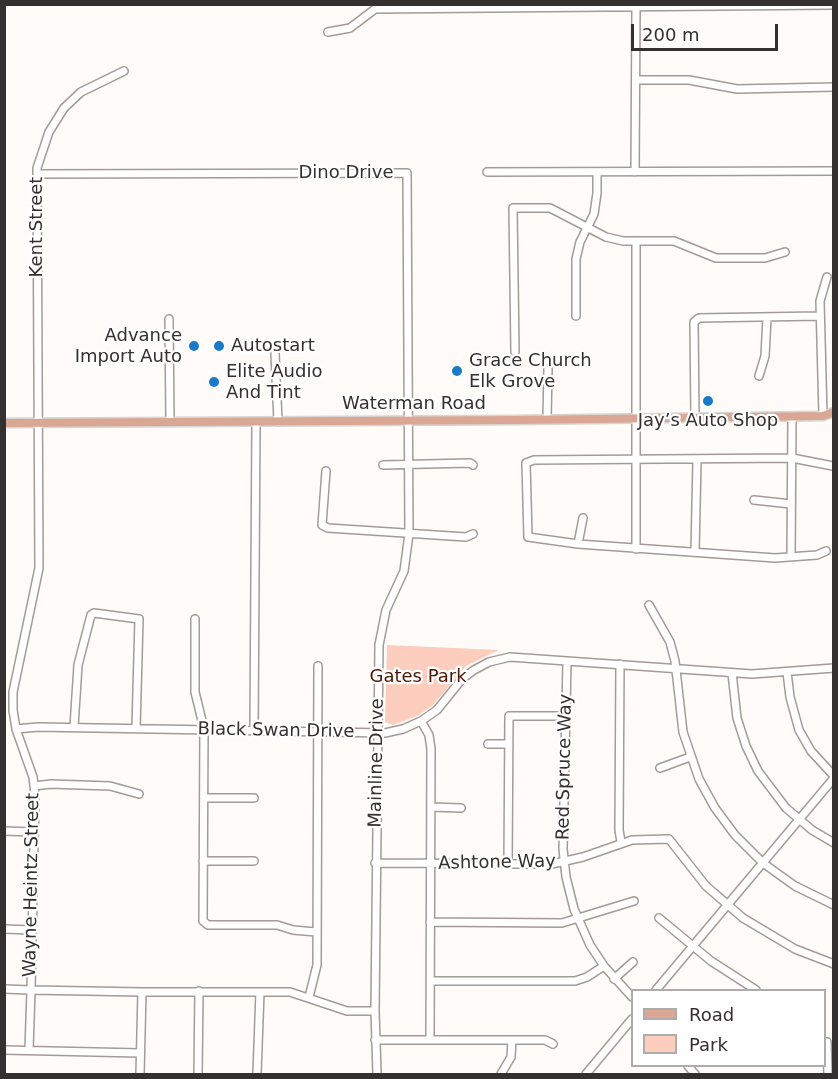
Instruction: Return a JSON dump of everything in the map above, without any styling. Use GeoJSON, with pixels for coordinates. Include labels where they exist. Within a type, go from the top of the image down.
{"type":"FeatureCollection","features":[{"type":"Feature","properties":{"kind":"main road","name":"Waterman Road"},"geometry":{"type":"LineString","coordinates":[[4,423],[823,416],[834,412]]}},
{"type":"Feature","properties":{"kind":"main road","name":"Waterman Road"},"geometry":{"type":"LineString","coordinates":[[823,416],[834,420]]}},
{"type":"Feature","properties":{"kind":"street"},"geometry":{"type":"LineString","coordinates":[[328,32],[350,28],[375,9],[834,5]]}},
{"type":"Feature","properties":{"kind":"street"},"geometry":{"type":"LineString","coordinates":[[635,172],[636,7]]}},
{"type":"Feature","properties":{"kind":"street","name":"Kent Street"},"geometry":{"type":"LineString","coordinates":[[40,423],[37,174],[40,153],[64,108],[81,92],[124,71]]}},
{"type":"Feature","properties":{"kind":"street"},"geometry":{"type":"LineString","coordinates":[[636,80],[689,80],[737,89],[834,87]]}},
{"type":"Feature","properties":{"kind":"street"},"geometry":{"type":"LineString","coordinates":[[487,172],[834,171]]}},
{"type":"Feature","properties":{"kind":"street","name":"Dino Drive"},"geometry":{"type":"LineString","coordinates":[[37,174],[407,172],[408,421]]}},
{"type":"Feature","properties":{"kind":"street"},"geometry":{"type":"LineString","coordinates":[[576,316],[576,259],[596,203],[597,172]]}},
{"type":"Feature","properties":{"kind":"street"},"geometry":{"type":"LineString","coordinates":[[515,352],[513,208],[550,208],[611,239],[674,241],[711,257],[765,258],[785,252]]}},
{"type":"Feature","properties":{"kind":"street"},"geometry":{"type":"LineString","coordinates":[[636,241],[636,549]]}},
{"type":"Feature","properties":{"kind":"street"},"geometry":{"type":"LineString","coordinates":[[823,416],[819,316],[820,301],[827,276]]}},
{"type":"Feature","properties":{"kind":"street"},"geometry":{"type":"LineString","coordinates":[[695,417],[694,322],[699,318],[819,316]]}},
{"type":"Feature","properties":{"kind":"street"},"geometry":{"type":"LineString","coordinates":[[759,376],[765,356],[767,318]]}},
{"type":"Feature","properties":{"kind":"street"},"geometry":{"type":"LineString","coordinates":[[169,319],[170,422]]}},
{"type":"Feature","properties":{"kind":"street"},"geometry":{"type":"LineString","coordinates":[[275,353],[278,422]]}},
{"type":"Feature","properties":{"kind":"street"},"geometry":{"type":"LineString","coordinates":[[547,419],[548,369]]}},
{"type":"Feature","properties":{"kind":"street"},"geometry":{"type":"LineString","coordinates":[[791,556],[792,416]]}},
{"type":"Feature","properties":{"kind":"street","name":"Mainline Drive"},"geometry":{"type":"LineString","coordinates":[[377,1074],[375,863],[376,734],[380,633],[386,610],[404,571],[409,534],[408,421]]}},
{"type":"Feature","properties":{"kind":"street"},"geometry":{"type":"LineString","coordinates":[[254,730],[256,422]]}},
{"type":"Feature","properties":{"kind":"street","name":"Wayne Heintz Street"},"geometry":{"type":"LineString","coordinates":[[40,423],[39,568],[13,692],[16,729],[34,786],[31,990],[290,992],[346,1011],[375,1011]]}},
{"type":"Feature","properties":{"kind":"street"},"geometry":{"type":"LineString","coordinates":[[826,551],[817,555],[791,556],[695,552],[578,544],[528,537],[526,463],[534,460],[792,458],[833,466]]}},
{"type":"Feature","properties":{"kind":"street"},"geometry":{"type":"LineString","coordinates":[[695,552],[697,460]]}},
{"type":"Feature","properties":{"kind":"street"},"geometry":{"type":"LineString","coordinates":[[383,465],[473,465]]}},
{"type":"Feature","properties":{"kind":"street"},"geometry":{"type":"LineString","coordinates":[[326,471],[322,525],[328,528],[466,537],[473,534]]}},
{"type":"Feature","properties":{"kind":"street"},"geometry":{"type":"LineString","coordinates":[[754,500],[791,504]]}},
{"type":"Feature","properties":{"kind":"street"},"geometry":{"type":"LineString","coordinates":[[578,544],[583,518]]}},
{"type":"Feature","properties":{"kind":"street"},"geometry":{"type":"LineString","coordinates":[[649,605],[670,642],[676,669],[680,719],[690,757],[715,808],[735,835],[763,863],[795,886],[834,905]]}},
{"type":"Feature","properties":{"kind":"street"},"geometry":{"type":"LineString","coordinates":[[74,728],[78,665],[91,615],[94,613],[139,619],[136,728]]}},
{"type":"Feature","properties":{"kind":"street"},"geometry":{"type":"LineString","coordinates":[[195,619],[195,692],[204,729],[202,921],[207,925],[277,925],[316,933]]}},
{"type":"Feature","properties":{"kind":"street","name":"Black Swan Drive"},"geometry":{"type":"LineString","coordinates":[[16,729],[317,730],[376,734],[403,729],[421,721],[437,710],[462,679],[489,662],[510,657],[732,673],[834,668]]}},
{"type":"Feature","properties":{"kind":"street","name":"Red Spruce Way"},"geometry":{"type":"LineString","coordinates":[[567,661],[564,862],[578,920],[604,966],[631,996]]}},
{"type":"Feature","properties":{"kind":"street"},"geometry":{"type":"LineString","coordinates":[[620,664],[619,830],[621,842]]}},
{"type":"Feature","properties":{"kind":"street"},"geometry":{"type":"LineString","coordinates":[[309,997],[317,965],[318,666]]}},
{"type":"Feature","properties":{"kind":"street"},"geometry":{"type":"LineString","coordinates":[[657,989],[834,777],[812,751],[800,730],[791,704],[787,672]]}},
{"type":"Feature","properties":{"kind":"street"},"geometry":{"type":"LineString","coordinates":[[732,673],[737,718],[750,756],[775,795],[799,820],[834,843]]}},
{"type":"Feature","properties":{"kind":"street"},"geometry":{"type":"LineString","coordinates":[[508,864],[509,716],[566,716]]}},
{"type":"Feature","properties":{"kind":"street"},"geometry":{"type":"LineString","coordinates":[[421,721],[431,743],[430,1040]]}},
{"type":"Feature","properties":{"kind":"street"},"geometry":{"type":"LineString","coordinates":[[488,744],[509,744]]}},
{"type":"Feature","properties":{"kind":"street"},"geometry":{"type":"LineString","coordinates":[[660,768],[690,757]]}},
{"type":"Feature","properties":{"kind":"street"},"geometry":{"type":"LineString","coordinates":[[34,786],[51,784],[110,786],[139,794]]}},
{"type":"Feature","properties":{"kind":"street"},"geometry":{"type":"LineString","coordinates":[[204,798],[254,798]]}},
{"type":"Feature","properties":{"kind":"street"},"geometry":{"type":"LineString","coordinates":[[431,807],[461,808]]}},
{"type":"Feature","properties":{"kind":"street"},"geometry":{"type":"LineString","coordinates":[[4,831],[34,832]]}},
{"type":"Feature","properties":{"kind":"street","name":"Ashtone Way"},"geometry":{"type":"LineString","coordinates":[[375,863],[564,862],[621,842],[643,838],[669,838],[696,875],[727,906]]}},
{"type":"Feature","properties":{"kind":"street"},"geometry":{"type":"LineString","coordinates":[[202,861],[254,861]]}},
{"type":"Feature","properties":{"kind":"street"},"geometry":{"type":"LineString","coordinates":[[430,922],[562,923],[578,920],[623,902],[634,901]]}},
{"type":"Feature","properties":{"kind":"street"},"geometry":{"type":"LineString","coordinates":[[727,906],[777,940],[833,963]]}},
{"type":"Feature","properties":{"kind":"street"},"geometry":{"type":"LineString","coordinates":[[659,918],[693,947],[755,989]]}},
{"type":"Feature","properties":{"kind":"street"},"geometry":{"type":"LineString","coordinates":[[4,929],[32,930]]}},
{"type":"Feature","properties":{"kind":"street"},"geometry":{"type":"LineString","coordinates":[[614,979],[633,962]]}},
{"type":"Feature","properties":{"kind":"street"},"geometry":{"type":"LineString","coordinates":[[430,981],[575,981],[587,977],[604,966]]}},
{"type":"Feature","properties":{"kind":"street"},"geometry":{"type":"LineString","coordinates":[[5,990],[31,990],[29,1050]]}},
{"type":"Feature","properties":{"kind":"street"},"geometry":{"type":"LineString","coordinates":[[198,1074],[199,991]]}},
{"type":"Feature","properties":{"kind":"street"},"geometry":{"type":"LineString","coordinates":[[140,1074],[142,992]]}},
{"type":"Feature","properties":{"kind":"street"},"geometry":{"type":"LineString","coordinates":[[257,1074],[260,992]]}},
{"type":"Feature","properties":{"kind":"street"},"geometry":{"type":"LineString","coordinates":[[586,1074],[631,1024]]}},
{"type":"Feature","properties":{"kind":"street"},"geometry":{"type":"LineString","coordinates":[[375,1040],[545,1040],[552,1044]]}},
{"type":"Feature","properties":{"kind":"street"},"geometry":{"type":"LineString","coordinates":[[501,1074],[511,1057],[512,1040]]}},
{"type":"Feature","properties":{"kind":"street"},"geometry":{"type":"LineString","coordinates":[[826,1042],[828,1074]]}},
{"type":"Feature","properties":{"kind":"street"},"geometry":{"type":"LineString","coordinates":[[4,1050],[140,1053]]}},
{"type":"Feature","properties":{"kind":"green space","name":"Gates Park"},"geometry":{"type":"Polygon","coordinates":[[[387,645],[499,650],[466,666],[432,706],[417,716],[393,725],[385,722],[387,645]]]}},
{"type":"Feature","properties":{"kind":"place","name":"Advance Import Auto"},"geometry":{"type":"Point","coordinates":[194,346]}},
{"type":"Feature","properties":{"kind":"place","name":"Autostart"},"geometry":{"type":"Point","coordinates":[219,346]}},
{"type":"Feature","properties":{"kind":"place","name":"Grace Church Elk Grove"},"geometry":{"type":"Point","coordinates":[457,371]}},
{"type":"Feature","properties":{"kind":"place","name":"Elite Audio And Tint"},"geometry":{"type":"Point","coordinates":[214,382]}},
{"type":"Feature","properties":{"kind":"place","name":"Jay’s Auto Shop"},"geometry":{"type":"Point","coordinates":[708,401]}}]}
